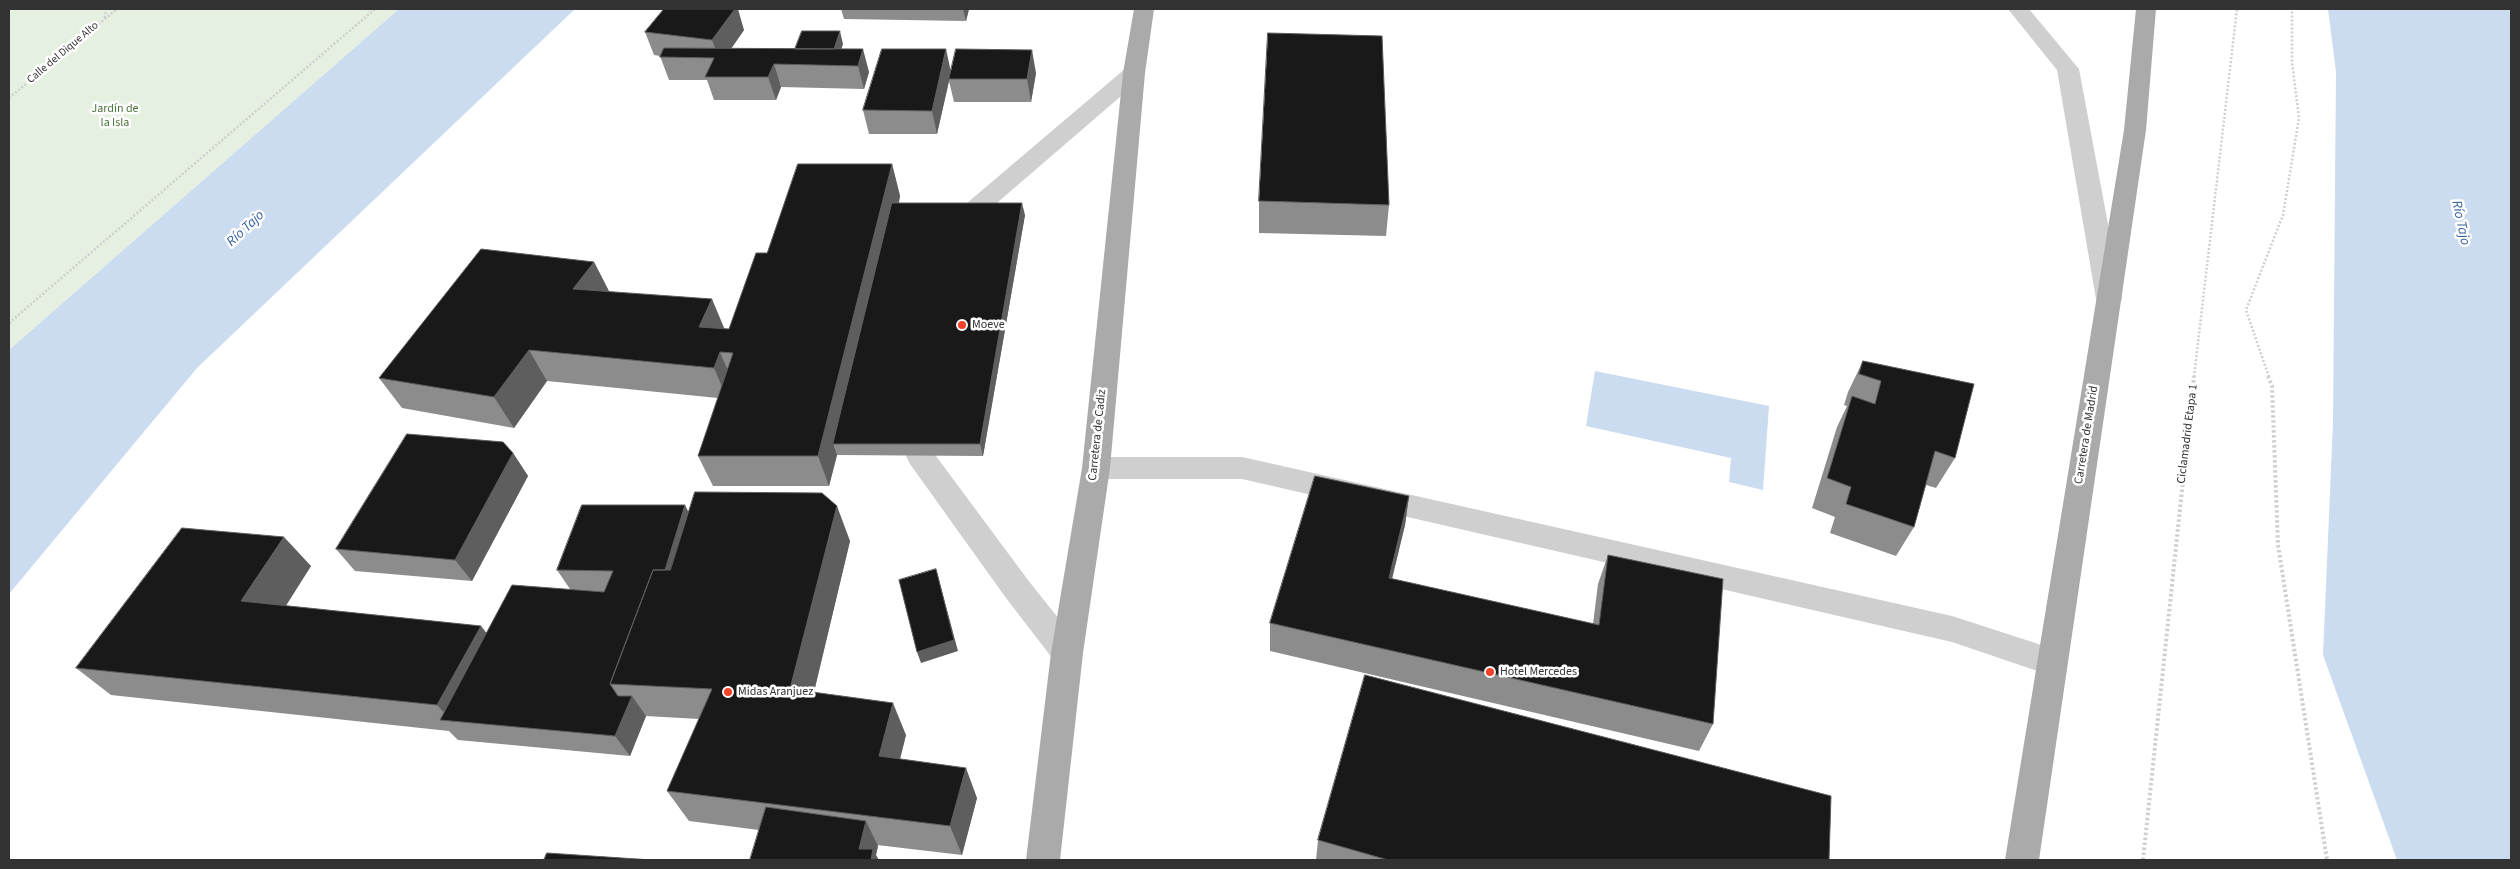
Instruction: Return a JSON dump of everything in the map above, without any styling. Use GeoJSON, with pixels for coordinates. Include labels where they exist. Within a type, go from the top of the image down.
{"type":"FeatureCollection","features":[{"type":"Feature","properties":{"kind":"main road","name":"Carretera de Cadiz"},"geometry":{"type":"LineString","coordinates":[[1043,860],[1067,653],[1096,468],[1134,73],[1144,9]]}},
{"type":"Feature","properties":{"kind":"main road","name":"Carretera de Madrid"},"geometry":{"type":"LineString","coordinates":[[2022,860],[2135,130],[2146,9]]}},
{"type":"Feature","properties":{"kind":"lane"},"geometry":{"type":"LineString","coordinates":[[2018,9],[2068,69],[2109,299]]}},
{"type":"Feature","properties":{"kind":"lane"},"geometry":{"type":"LineString","coordinates":[[968,215],[1134,73]]}},
{"type":"Feature","properties":{"kind":"lane"},"geometry":{"type":"LineString","coordinates":[[920,456],[1017,589],[1067,653]]}},
{"type":"Feature","properties":{"kind":"lane"},"geometry":{"type":"LineString","coordinates":[[1096,468],[1242,468],[1952,629],[2052,662]]}},
{"type":"Feature","properties":{"kind":"path"},"geometry":{"type":"LineString","coordinates":[[105,18],[106,9]]}},
{"type":"Feature","properties":{"kind":"path","name":"Calle del Dique Alto"},"geometry":{"type":"LineString","coordinates":[[9,98],[117,9]]}},
{"type":"Feature","properties":{"kind":"path"},"geometry":{"type":"LineString","coordinates":[[9,323],[375,9]]}},
{"type":"Feature","properties":{"kind":"path","name":"Ciclamadrid Etapa 1"},"geometry":{"type":"LineString","coordinates":[[2143,860],[2180,500],[2237,9]]}},
{"type":"Feature","properties":{"kind":"path"},"geometry":{"type":"LineString","coordinates":[[2292,9],[2292,62],[2299,118],[2283,215],[2246,310],[2272,386],[2278,545],[2327,860]]}},
{"type":"Feature","properties":{"kind":"green space","name":"Jardín de la Isla"},"geometry":{"type":"Polygon","coordinates":[[[9,9],[399,9],[9,350],[9,9]]]}},
{"type":"Feature","properties":{"kind":"water","name":"Río Tajo"},"geometry":{"type":"Polygon","coordinates":[[[399,9],[575,9],[197,368],[9,594],[9,350],[399,9]]]}},
{"type":"Feature","properties":{"kind":"water","name":"Río Tajo"},"geometry":{"type":"Polygon","coordinates":[[[2328,9],[2511,9],[2511,860],[2397,860],[2323,655],[2333,423],[2336,72],[2328,9]]]}},
{"type":"Feature","properties":{"kind":"water"},"geometry":{"type":"Polygon","coordinates":[[[1595,371],[1769,406],[1763,490],[1729,482],[1731,458],[1586,426],[1595,371]]]}},
{"type":"Feature","properties":{"kind":"building"},"geometry":{"type":"Polygon","coordinates":[[[664,9],[735,9],[712,40],[645,32],[664,9]]]}},
{"type":"Feature","properties":{"kind":"building"},"geometry":{"type":"Polygon","coordinates":[[[802,31],[840,31],[834,49],[795,49],[802,31]]]}},
{"type":"Feature","properties":{"kind":"building"},"geometry":{"type":"Polygon","coordinates":[[[1268,33],[1382,36],[1389,205],[1259,201],[1268,33]]]}},
{"type":"Feature","properties":{"kind":"building"},"geometry":{"type":"Polygon","coordinates":[[[664,48],[863,49],[858,66],[774,64],[768,77],[705,77],[714,58],[660,57],[664,48]]]}},
{"type":"Feature","properties":{"kind":"building"},"geometry":{"type":"Polygon","coordinates":[[[882,49],[946,49],[932,111],[863,110],[882,49]]]}},
{"type":"Feature","properties":{"kind":"building"},"geometry":{"type":"Polygon","coordinates":[[[956,49],[1032,50],[1027,79],[949,79],[956,49]]]}},
{"type":"Feature","properties":{"kind":"building"},"geometry":{"type":"Polygon","coordinates":[[[798,164],[892,164],[818,456],[698,456],[733,353],[720,352],[714,368],[529,350],[494,397],[379,378],[481,249],[594,262],[573,289],[712,299],[699,327],[729,329],[756,253],[767,253],[798,164]]]}},
{"type":"Feature","properties":{"kind":"building"},"geometry":{"type":"Polygon","coordinates":[[[892,203],[1022,203],[980,444],[833,444],[892,203]]]}},
{"type":"Feature","properties":{"kind":"building"},"geometry":{"type":"Polygon","coordinates":[[[1863,361],[1974,384],[1955,458],[1935,451],[1914,527],[1846,504],[1851,487],[1827,478],[1852,396],[1875,404],[1881,381],[1859,374],[1863,361]]]}},
{"type":"Feature","properties":{"kind":"building"},"geometry":{"type":"Polygon","coordinates":[[[407,434],[503,442],[513,453],[455,560],[336,549],[407,434]]]}},
{"type":"Feature","properties":{"kind":"building"},"geometry":{"type":"Polygon","coordinates":[[[1315,476],[1409,496],[1389,578],[1599,625],[1608,555],[1723,579],[1713,724],[1270,623],[1315,476]]]}},
{"type":"Feature","properties":{"kind":"building","name":"Midas Aranjuez"},"geometry":{"type":"Polygon","coordinates":[[[695,492],[822,493],[837,506],[790,689],[893,703],[879,756],[966,768],[950,826],[667,791],[712,689],[610,684],[653,570],[670,570],[695,492]]]}},
{"type":"Feature","properties":{"kind":"building"},"geometry":{"type":"Polygon","coordinates":[[[582,505],[685,505],[665,570],[653,570],[610,684],[618,696],[632,696],[615,736],[440,720],[512,585],[604,592],[613,571],[557,570],[582,505]]]}},
{"type":"Feature","properties":{"kind":"building"},"geometry":{"type":"Polygon","coordinates":[[[182,528],[284,537],[241,601],[481,626],[437,705],[76,668],[182,528]]]}},
{"type":"Feature","properties":{"kind":"building"},"geometry":{"type":"Polygon","coordinates":[[[936,569],[954,640],[917,652],[899,580],[936,569]]]}},
{"type":"Feature","properties":{"kind":"building"},"geometry":{"type":"Polygon","coordinates":[[[1365,675],[1831,796],[1829,860],[1388,860],[1318,840],[1365,675]]]}},
{"type":"Feature","properties":{"kind":"building"},"geometry":{"type":"Polygon","coordinates":[[[766,807],[866,821],[859,849],[873,849],[871,860],[750,860],[766,807]]]}},
{"type":"Feature","properties":{"kind":"building"},"geometry":{"type":"Polygon","coordinates":[[[547,853],[652,860],[544,860],[547,853]]]}},
{"type":"Feature","properties":{"kind":"place","name":"Moeve"},"geometry":{"type":"Point","coordinates":[962,325]}},
{"type":"Feature","properties":{"kind":"place","name":"Hotel Mercedes"},"geometry":{"type":"Point","coordinates":[1490,672]}},
{"type":"Feature","properties":{"kind":"place","name":"Midas Aranjuez"},"geometry":{"type":"Point","coordinates":[728,692]}}]}
